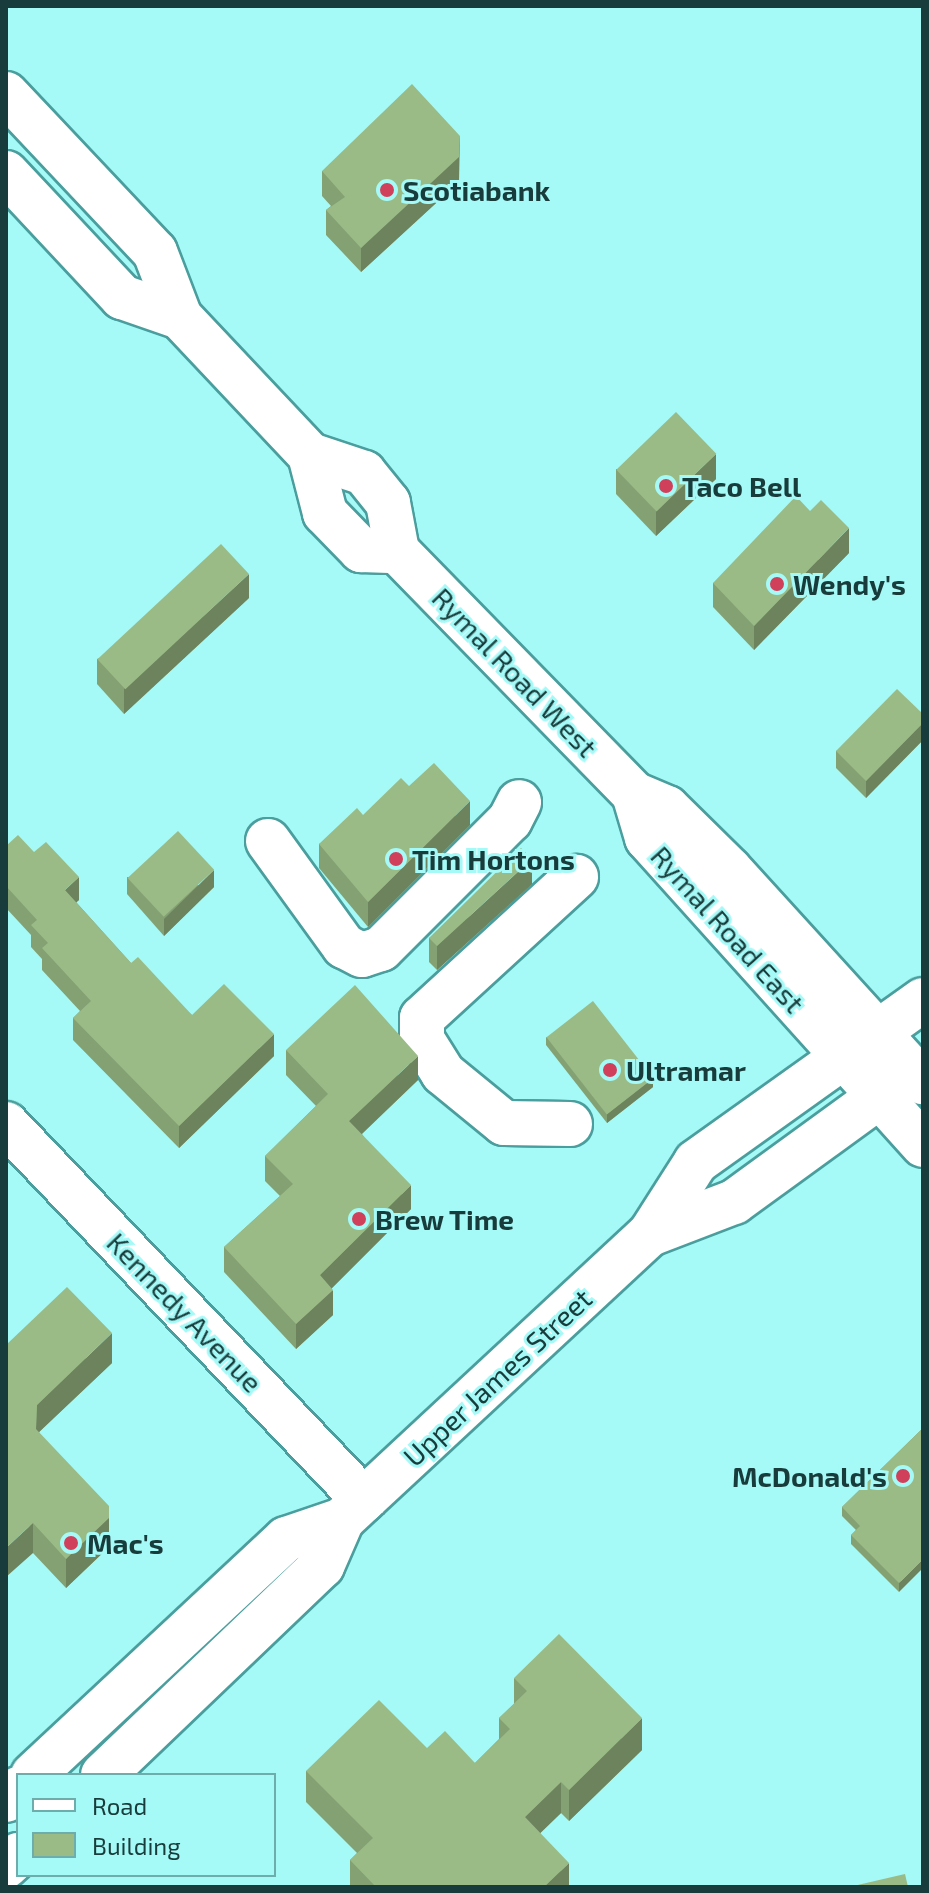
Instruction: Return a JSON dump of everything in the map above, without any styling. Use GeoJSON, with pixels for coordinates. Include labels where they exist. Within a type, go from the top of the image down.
{"type":"FeatureCollection","features":[{"type":"Feature","properties":{"kind":"main road","name":"Rymal Road West"},"geometry":{"type":"LineString","coordinates":[[6,94],[155,252],[180,317],[310,455],[364,473],[388,503],[397,551],[634,794]]}},
{"type":"Feature","properties":{"kind":"main road","name":"Rymal Road West"},"geometry":{"type":"LineString","coordinates":[[6,173],[122,297],[180,317]]}},
{"type":"Feature","properties":{"kind":"main road","name":"Rymal Road East"},"geometry":{"type":"LineString","coordinates":[[634,794],[667,808],[920,1073]]}},
{"type":"Feature","properties":{"kind":"main road","name":"Rymal Road East"},"geometry":{"type":"LineString","coordinates":[[634,794],[647,838],[877,1098],[923,1145]]}},
{"type":"Feature","properties":{"kind":"main road"},"geometry":{"type":"LineString","coordinates":[[268,841],[344,946],[362,955],[381,949],[510,820],[519,802]]}},
{"type":"Feature","properties":{"kind":"main road"},"geometry":{"type":"LineString","coordinates":[[570,1124],[504,1123],[443,1073],[422,1040],[422,1018],[576,877]]}},
{"type":"Feature","properties":{"kind":"main road","name":"Upper James Street"},"geometry":{"type":"LineString","coordinates":[[105,1773],[322,1566],[353,1510],[650,1234],[696,1162],[923,1000]]}},
{"type":"Feature","properties":{"kind":"main road","name":"Upper James Street"},"geometry":{"type":"LineString","coordinates":[[650,1234],[734,1202],[877,1098],[920,1073]]}},
{"type":"Feature","properties":{"kind":"main road","name":"Kennedy Avenue"},"geometry":{"type":"LineString","coordinates":[[6,1124],[353,1510]]}},
{"type":"Feature","properties":{"kind":"main road","name":"Upper James Street"},"geometry":{"type":"LineString","coordinates":[[35,1773],[286,1539],[353,1510]]}},
{"type":"Feature","properties":{"kind":"building","name":"Scotiabank"},"geometry":{"type":"Polygon","coordinates":[[[412,84],[460,136],[459,157],[361,248],[326,210],[345,197],[322,171],[412,84]]]}},
{"type":"Feature","properties":{"kind":"building"},"geometry":{"type":"Polygon","coordinates":[[[676,412],[716,454],[657,511],[616,470],[676,412]]]}},
{"type":"Feature","properties":{"kind":"building","name":"Wendy's"},"geometry":{"type":"Polygon","coordinates":[[[796,496],[810,511],[821,500],[849,528],[754,626],[713,583],[796,496]]]}},
{"type":"Feature","properties":{"kind":"building"},"geometry":{"type":"Polygon","coordinates":[[[221,544],[249,574],[125,689],[97,659],[221,544]]]}},
{"type":"Feature","properties":{"kind":"building"},"geometry":{"type":"Polygon","coordinates":[[[897,689],[923,714],[923,723],[866,781],[836,751],[897,689]]]}},
{"type":"Feature","properties":{"kind":"building"},"geometry":{"type":"Polygon","coordinates":[[[434,763],[470,801],[368,902],[319,844],[357,808],[363,815],[401,778],[409,786],[434,763]]]}},
{"type":"Feature","properties":{"kind":"building"},"geometry":{"type":"Polygon","coordinates":[[[178,831],[214,870],[164,917],[128,878],[178,831]]]}},
{"type":"Feature","properties":{"kind":"building"},"geometry":{"type":"Polygon","coordinates":[[[18,835],[34,852],[46,842],[79,877],[65,890],[131,963],[138,957],[192,1015],[224,984],[274,1034],[179,1126],[73,1018],[91,1001],[42,948],[48,943],[31,925],[37,920],[6,886],[6,846],[18,835]]]}},
{"type":"Feature","properties":{"kind":"building"},"geometry":{"type":"Polygon","coordinates":[[[521,848],[532,859],[437,946],[429,938],[521,848]]]}},
{"type":"Feature","properties":{"kind":"building"},"geometry":{"type":"Polygon","coordinates":[[[355,985],[418,1056],[349,1121],[411,1185],[320,1275],[333,1290],[296,1324],[224,1247],[293,1184],[265,1156],[328,1094],[286,1050],[355,985]]]}},
{"type":"Feature","properties":{"kind":"building"},"geometry":{"type":"Polygon","coordinates":[[[593,1001],[653,1078],[607,1115],[547,1037],[593,1001]]]}},
{"type":"Feature","properties":{"kind":"building"},"geometry":{"type":"Polygon","coordinates":[[[67,1287],[112,1333],[37,1405],[36,1429],[109,1506],[109,1518],[66,1559],[33,1523],[6,1548],[6,1345],[67,1287]]]}},
{"type":"Feature","properties":{"kind":"building","name":"McDonald's"},"geometry":{"type":"Polygon","coordinates":[[[923,1428],[923,1559],[899,1583],[851,1535],[860,1526],[842,1507],[923,1428]]]}},
{"type":"Feature","properties":{"kind":"building"},"geometry":{"type":"Polygon","coordinates":[[[559,1634],[642,1718],[569,1790],[561,1782],[525,1817],[569,1863],[544,1887],[376,1887],[350,1860],[373,1838],[306,1771],[379,1700],[427,1748],[445,1731],[475,1763],[510,1729],[499,1718],[527,1691],[514,1678],[559,1634]]]}},
{"type":"Feature","properties":{"kind":"building"},"geometry":{"type":"Polygon","coordinates":[[[905,1874],[908,1887],[849,1887],[905,1874]]]}},
{"type":"Feature","properties":{"kind":"place","name":"Scotiabank"},"geometry":{"type":"Point","coordinates":[387,190]}},
{"type":"Feature","properties":{"kind":"place","name":"Taco Bell"},"geometry":{"type":"Point","coordinates":[666,486]}},
{"type":"Feature","properties":{"kind":"place","name":"Wendy's"},"geometry":{"type":"Point","coordinates":[777,584]}},
{"type":"Feature","properties":{"kind":"place","name":"Tim Hortons"},"geometry":{"type":"Point","coordinates":[396,859]}},
{"type":"Feature","properties":{"kind":"place","name":"Ultramar"},"geometry":{"type":"Point","coordinates":[610,1070]}},
{"type":"Feature","properties":{"kind":"place","name":"Brew Time"},"geometry":{"type":"Point","coordinates":[359,1219]}},
{"type":"Feature","properties":{"kind":"place","name":"McDonald's"},"geometry":{"type":"Point","coordinates":[903,1476]}},
{"type":"Feature","properties":{"kind":"place","name":"Mac's"},"geometry":{"type":"Point","coordinates":[71,1543]}}]}
